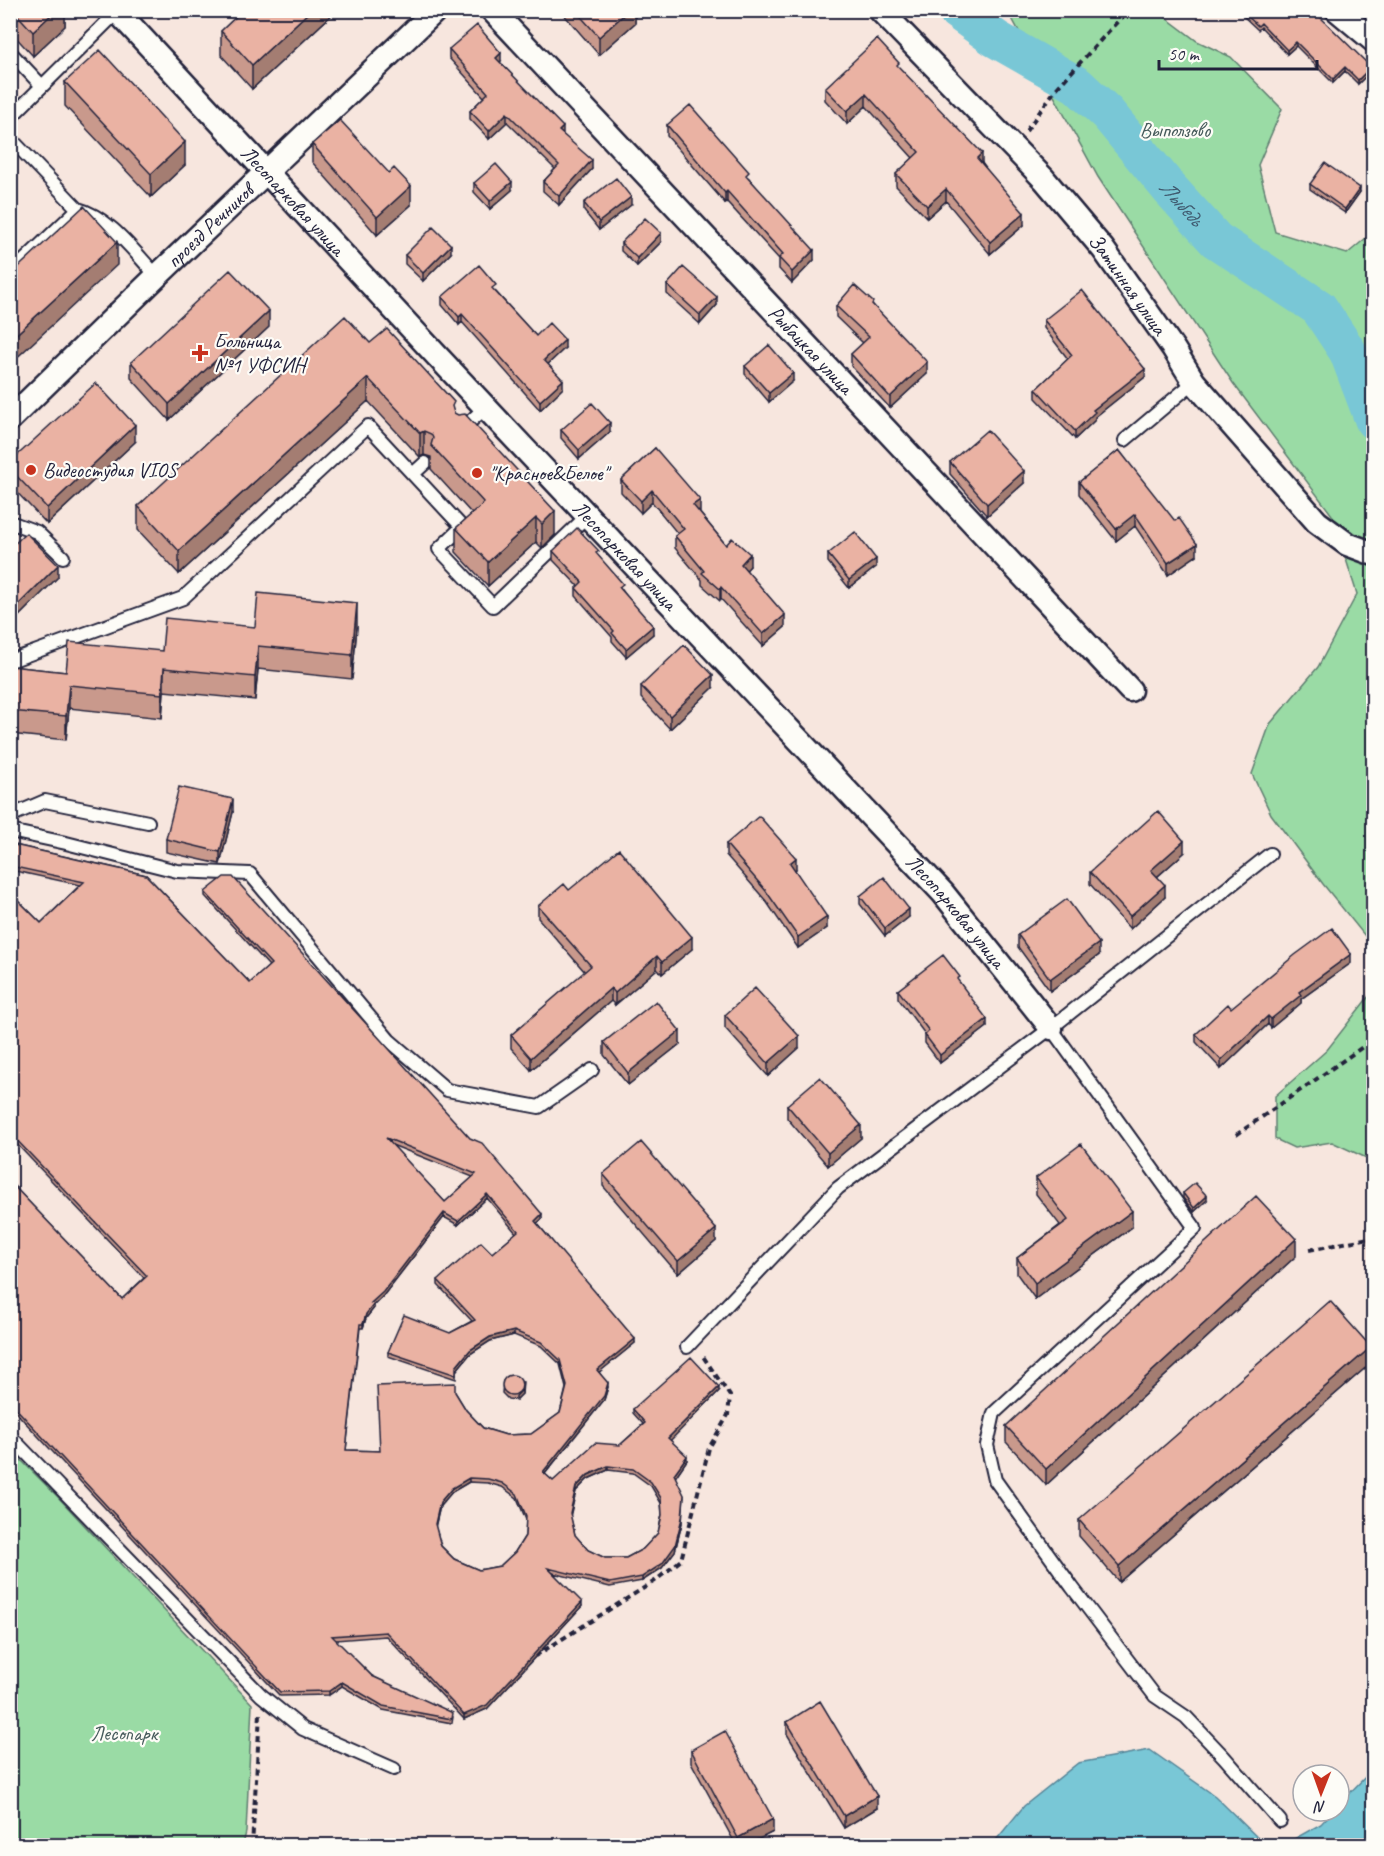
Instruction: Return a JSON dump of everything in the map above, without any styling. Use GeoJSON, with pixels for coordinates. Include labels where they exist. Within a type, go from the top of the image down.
{"type":"FeatureCollection","features":[{"type":"Feature","properties":{"kind":"street","name":"проезд Речников"},"geometry":{"type":"LineString","coordinates":[[10,419],[436,10]]}},
{"type":"Feature","properties":{"kind":"street","name":"Рыбацкая улица"},"geometry":{"type":"LineString","coordinates":[[492,10],[1130,690]]}},
{"type":"Feature","properties":{"kind":"street","name":"Затинная улица"},"geometry":{"type":"LineString","coordinates":[[880,10],[1044,179],[1103,249],[1173,348],[1194,382],[1317,522],[1347,544],[1374,554]]}},
{"type":"Feature","properties":{"kind":"street"},"geometry":{"type":"LineString","coordinates":[[1337,10],[1374,41]]}},
{"type":"Feature","properties":{"kind":"street","name":"Лесопарковая улица"},"geometry":{"type":"LineString","coordinates":[[117,11],[943,893],[1051,1028]]}},
{"type":"Feature","properties":{"kind":"lane"},"geometry":{"type":"LineString","coordinates":[[10,118],[117,11]]}},
{"type":"Feature","properties":{"kind":"lane"},"geometry":{"type":"LineString","coordinates":[[10,51],[42,86]]}},
{"type":"Feature","properties":{"kind":"lane"},"geometry":{"type":"LineString","coordinates":[[10,138],[78,209],[91,212],[103,220],[157,276]]}},
{"type":"Feature","properties":{"kind":"lane"},"geometry":{"type":"LineString","coordinates":[[10,274],[78,209]]}},
{"type":"Feature","properties":{"kind":"lane"},"geometry":{"type":"LineString","coordinates":[[1125,440],[1194,382]]}},
{"type":"Feature","properties":{"kind":"lane"},"geometry":{"type":"LineString","coordinates":[[460,432],[486,407]]}},
{"type":"Feature","properties":{"kind":"lane"},"geometry":{"type":"LineString","coordinates":[[10,661],[183,598],[368,426],[462,527],[439,549],[493,606],[588,514]]}},
{"type":"Feature","properties":{"kind":"lane"},"geometry":{"type":"LineString","coordinates":[[413,474],[425,462]]}},
{"type":"Feature","properties":{"kind":"lane"},"geometry":{"type":"LineString","coordinates":[[10,522],[36,532],[63,557]]}},
{"type":"Feature","properties":{"kind":"lane"},"geometry":{"type":"LineString","coordinates":[[10,816],[45,801],[148,822]]}},
{"type":"Feature","properties":{"kind":"lane"},"geometry":{"type":"LineString","coordinates":[[10,831],[177,871],[250,874],[389,1041],[447,1090],[539,1107],[592,1070]]}},
{"type":"Feature","properties":{"kind":"lane"},"geometry":{"type":"LineString","coordinates":[[690,1345],[838,1188],[1051,1028],[1270,854]]}},
{"type":"Feature","properties":{"kind":"lane"},"geometry":{"type":"LineString","coordinates":[[1051,1028],[1195,1227],[994,1413],[987,1445],[995,1480],[1072,1587],[1155,1696],[1186,1717],[1280,1821]]}},
{"type":"Feature","properties":{"kind":"lane"},"geometry":{"type":"LineString","coordinates":[[10,1436],[261,1695],[303,1729],[394,1769]]}},
{"type":"Feature","properties":{"kind":"path"},"geometry":{"type":"LineString","coordinates":[[1014,148],[1056,89],[1128,10]]}},
{"type":"Feature","properties":{"kind":"path"},"geometry":{"type":"LineString","coordinates":[[1236,1135],[1374,1039]]}},
{"type":"Feature","properties":{"kind":"path"},"geometry":{"type":"LineString","coordinates":[[1309,1250],[1374,1237]]}},
{"type":"Feature","properties":{"kind":"path"},"geometry":{"type":"LineString","coordinates":[[533,1657],[655,1581],[681,1560],[709,1448],[728,1415],[730,1396],[715,1372],[690,1345]]}},
{"type":"Feature","properties":{"kind":"path"},"geometry":{"type":"LineString","coordinates":[[252,1845],[261,1695]]}},
{"type":"Feature","properties":{"kind":"green space","name":"Выползово"},"geometry":{"type":"Polygon","coordinates":[[[1008,11],[1157,11],[1197,41],[1231,57],[1282,109],[1258,165],[1275,232],[1347,254],[1373,232],[1373,946],[1271,814],[1252,774],[1270,724],[1318,667],[1357,594],[1332,515],[1233,383],[1098,177],[1008,11]]]}},
{"type":"Feature","properties":{"kind":"green space"},"geometry":{"type":"Polygon","coordinates":[[[1373,991],[1373,1161],[1332,1142],[1294,1148],[1275,1139],[1275,1096],[1327,1050],[1373,991]]]}},
{"type":"Feature","properties":{"kind":"green space","name":"Лесопарк"},"geometry":{"type":"Polygon","coordinates":[[[11,1450],[252,1704],[246,1832],[243,1845],[11,1845],[11,1450]]]}},
{"type":"Feature","properties":{"kind":"water"},"geometry":{"type":"Polygon","coordinates":[[[1150,1750],[1215,1796],[1262,1842],[1289,1842],[1322,1823],[1351,1823],[1351,1792],[1373,1769],[1373,1845],[992,1845],[1024,1806],[1078,1763],[1150,1750]]]}},
{"type":"Feature","properties":{"kind":"building"},"geometry":{"type":"Polygon","coordinates":[[[13,10],[56,10],[33,32],[13,10]]]}},
{"type":"Feature","properties":{"kind":"building"},"geometry":{"type":"Polygon","coordinates":[[[243,10],[311,10],[252,65],[221,31],[243,10]]]}},
{"type":"Feature","properties":{"kind":"building"},"geometry":{"type":"Polygon","coordinates":[[[575,10],[629,10],[599,37],[575,10]]]}},
{"type":"Feature","properties":{"kind":"building"},"geometry":{"type":"Polygon","coordinates":[[[1313,10],[1371,67],[1358,80],[1345,67],[1333,79],[1296,42],[1287,50],[1261,23],[1258,26],[1242,11],[1313,10]]]}},
{"type":"Feature","properties":{"kind":"building"},"geometry":{"type":"Polygon","coordinates":[[[477,25],[501,53],[496,58],[563,127],[559,131],[592,160],[559,196],[543,182],[559,165],[507,113],[489,131],[470,111],[488,93],[449,49],[477,25]]]}},
{"type":"Feature","properties":{"kind":"building"},"geometry":{"type":"Polygon","coordinates":[[[877,39],[899,63],[897,65],[982,153],[977,158],[1024,213],[990,242],[946,189],[927,206],[896,174],[919,152],[866,94],[847,111],[825,88],[877,39]]]}},
{"type":"Feature","properties":{"kind":"building"},"geometry":{"type":"Polygon","coordinates":[[[100,50],[185,142],[151,174],[65,82],[100,50]]]}},
{"type":"Feature","properties":{"kind":"building"},"geometry":{"type":"Polygon","coordinates":[[[690,105],[749,172],[746,175],[814,250],[792,272],[779,258],[783,254],[727,191],[725,193],[667,125],[690,105]]]}},
{"type":"Feature","properties":{"kind":"building"},"geometry":{"type":"Polygon","coordinates":[[[340,120],[389,173],[394,168],[411,186],[377,217],[312,144],[340,120]]]}},
{"type":"Feature","properties":{"kind":"building"},"geometry":{"type":"Polygon","coordinates":[[[1325,163],[1360,188],[1345,209],[1310,184],[1325,163]]]}},
{"type":"Feature","properties":{"kind":"building"},"geometry":{"type":"Polygon","coordinates":[[[496,164],[512,182],[490,201],[474,183],[496,164]]]}},
{"type":"Feature","properties":{"kind":"building"},"geometry":{"type":"Polygon","coordinates":[[[616,178],[631,197],[599,222],[584,203],[616,178]]]}},
{"type":"Feature","properties":{"kind":"building"},"geometry":{"type":"Polygon","coordinates":[[[84,206],[117,242],[10,340],[10,275],[84,206]]]}},
{"type":"Feature","properties":{"kind":"building"},"geometry":{"type":"Polygon","coordinates":[[[645,218],[661,233],[637,258],[621,243],[645,218]]]}},
{"type":"Feature","properties":{"kind":"building"},"geometry":{"type":"Polygon","coordinates":[[[433,227],[451,245],[423,273],[405,255],[433,227]]]}},
{"type":"Feature","properties":{"kind":"building"},"geometry":{"type":"Polygon","coordinates":[[[479,265],[496,285],[492,288],[536,336],[549,323],[565,340],[544,360],[563,380],[540,401],[462,314],[459,317],[442,297],[479,265]]]}},
{"type":"Feature","properties":{"kind":"building"},"geometry":{"type":"Polygon","coordinates":[[[683,267],[717,297],[700,315],[667,285],[683,267]]]}},
{"type":"Feature","properties":{"kind":"building","name":"Больница №1 УФСИН"},"geometry":{"type":"Polygon","coordinates":[[[230,270],[269,311],[169,404],[131,362],[230,270]]]}},
{"type":"Feature","properties":{"kind":"building"},"geometry":{"type":"Polygon","coordinates":[[[854,285],[873,302],[872,304],[927,362],[890,397],[851,354],[869,337],[836,306],[854,285]]]}},
{"type":"Feature","properties":{"kind":"building"},"geometry":{"type":"Polygon","coordinates":[[[1082,290],[1145,369],[1093,410],[1095,412],[1075,431],[1036,389],[1072,355],[1044,320],[1082,290]]]}},
{"type":"Feature","properties":{"kind":"building"},"geometry":{"type":"Polygon","coordinates":[[[345,316],[370,343],[387,329],[454,402],[452,406],[454,413],[465,414],[555,511],[542,524],[536,518],[488,562],[456,528],[484,503],[431,445],[433,438],[431,434],[424,431],[420,433],[368,378],[179,551],[138,506],[345,316]]]}},
{"type":"Feature","properties":{"kind":"building"},"geometry":{"type":"Polygon","coordinates":[[[769,345],[793,373],[769,393],[745,366],[769,345]]]}},
{"type":"Feature","properties":{"kind":"building"},"geometry":{"type":"Polygon","coordinates":[[[96,383],[135,425],[47,508],[10,469],[10,462],[96,383]]]}},
{"type":"Feature","properties":{"kind":"building"},"geometry":{"type":"Polygon","coordinates":[[[592,403],[610,423],[579,450],[561,430],[592,403]]]}},
{"type":"Feature","properties":{"kind":"building"},"geometry":{"type":"Polygon","coordinates":[[[987,430],[1024,471],[987,504],[950,462],[987,430]]]}},
{"type":"Feature","properties":{"kind":"building"},"geometry":{"type":"Polygon","coordinates":[[[655,448],[700,500],[693,505],[726,545],[732,538],[750,554],[741,564],[785,615],[763,634],[721,587],[720,589],[702,573],[704,571],[675,536],[684,529],[652,490],[641,501],[621,480],[655,448]]]}},
{"type":"Feature","properties":{"kind":"building"},"geometry":{"type":"Polygon","coordinates":[[[1119,450],[1175,521],[1179,518],[1197,544],[1168,563],[1135,514],[1116,529],[1079,482],[1119,450]]]}},
{"type":"Feature","properties":{"kind":"building"},"geometry":{"type":"Polygon","coordinates":[[[577,528],[599,551],[596,553],[623,584],[619,587],[653,626],[626,649],[612,633],[614,631],[576,588],[582,582],[553,551],[577,528]]]}},
{"type":"Feature","properties":{"kind":"building"},"geometry":{"type":"Polygon","coordinates":[[[855,532],[876,559],[849,580],[828,554],[855,532]]]}},
{"type":"Feature","properties":{"kind":"building"},"geometry":{"type":"Polygon","coordinates":[[[26,533],[58,565],[17,606],[10,600],[10,548],[26,533]]]}},
{"type":"Feature","properties":{"kind":"building"},"geometry":{"type":"Polygon","coordinates":[[[258,593],[357,603],[352,655],[258,646],[255,677],[164,668],[162,694],[69,685],[66,716],[10,711],[10,666],[66,672],[69,642],[162,651],[165,618],[255,627],[258,593]]]}},
{"type":"Feature","properties":{"kind":"building"},"geometry":{"type":"Polygon","coordinates":[[[684,645],[713,675],[670,716],[641,686],[684,645]]]}},
{"type":"Feature","properties":{"kind":"building"},"geometry":{"type":"Polygon","coordinates":[[[179,787],[233,799],[220,852],[166,839],[179,787]]]}},
{"type":"Feature","properties":{"kind":"building"},"geometry":{"type":"Polygon","coordinates":[[[1158,811],[1184,841],[1151,870],[1165,885],[1130,916],[1090,872],[1158,811]]]}},
{"type":"Feature","properties":{"kind":"building"},"geometry":{"type":"Polygon","coordinates":[[[759,816],[796,858],[790,863],[827,917],[798,937],[766,891],[726,844],[759,816]]]}},
{"type":"Feature","properties":{"kind":"building"},"geometry":{"type":"Polygon","coordinates":[[[10,844],[146,875],[250,983],[271,964],[205,892],[224,877],[233,877],[470,1138],[482,1143],[542,1214],[535,1221],[635,1339],[597,1370],[608,1383],[604,1396],[543,1472],[553,1481],[595,1443],[620,1445],[645,1423],[633,1409],[691,1357],[719,1387],[668,1438],[687,1456],[674,1474],[684,1495],[682,1518],[675,1546],[662,1564],[642,1577],[610,1583],[548,1568],[582,1602],[487,1705],[464,1715],[386,1632],[332,1636],[372,1676],[453,1713],[452,1719],[383,1706],[342,1682],[329,1691],[280,1692],[10,1402],[10,1182],[122,1299],[147,1276],[10,1133],[10,892],[41,923],[84,882],[10,866],[10,844]],[[386,1138],[445,1202],[476,1174],[386,1138]],[[487,1194],[458,1221],[444,1213],[383,1292],[371,1303],[374,1304],[366,1314],[363,1324],[360,1324],[346,1450],[380,1451],[377,1386],[455,1383],[455,1392],[466,1410],[483,1428],[506,1435],[531,1434],[560,1413],[567,1386],[560,1360],[541,1342],[514,1331],[490,1337],[470,1350],[456,1367],[456,1375],[388,1352],[404,1315],[450,1333],[475,1320],[438,1280],[481,1242],[492,1253],[518,1231],[487,1194]],[[608,1466],[588,1475],[576,1487],[570,1513],[575,1535],[588,1550],[605,1558],[626,1558],[643,1549],[658,1533],[662,1515],[661,1498],[651,1482],[633,1469],[608,1466]],[[469,1478],[452,1488],[440,1502],[435,1524],[441,1546],[454,1559],[479,1570],[500,1566],[515,1552],[525,1536],[526,1516],[517,1494],[502,1483],[488,1479],[469,1478]]]}},
{"type":"Feature","properties":{"kind":"building"},"geometry":{"type":"Polygon","coordinates":[[[619,849],[692,937],[662,962],[657,956],[615,993],[611,988],[531,1058],[511,1035],[591,966],[538,906],[564,884],[569,890],[619,849]]]}},
{"type":"Feature","properties":{"kind":"building"},"geometry":{"type":"Polygon","coordinates":[[[884,877],[909,909],[885,928],[860,896],[884,877]]]}},
{"type":"Feature","properties":{"kind":"building"},"geometry":{"type":"Polygon","coordinates":[[[1067,899],[1099,943],[1050,979],[1018,935],[1067,899]]]}},
{"type":"Feature","properties":{"kind":"building"},"geometry":{"type":"Polygon","coordinates":[[[1332,928],[1351,954],[1299,992],[1301,995],[1271,1019],[1268,1016],[1221,1060],[1196,1034],[1228,1004],[1231,1008],[1295,955],[1332,928]]]}},
{"type":"Feature","properties":{"kind":"building"},"geometry":{"type":"Polygon","coordinates":[[[943,955],[960,977],[957,979],[987,1019],[940,1055],[925,1035],[929,1031],[898,990],[943,955]]]}},
{"type":"Feature","properties":{"kind":"building"},"geometry":{"type":"Polygon","coordinates":[[[755,988],[799,1036],[768,1063],[725,1015],[755,988]]]}},
{"type":"Feature","properties":{"kind":"building"},"geometry":{"type":"Polygon","coordinates":[[[656,1001],[680,1031],[628,1073],[604,1042],[656,1001]]]}},
{"type":"Feature","properties":{"kind":"building"},"geometry":{"type":"Polygon","coordinates":[[[820,1077],[861,1125],[828,1153],[787,1105],[820,1077]]]}},
{"type":"Feature","properties":{"kind":"building"},"geometry":{"type":"Polygon","coordinates":[[[641,1142],[716,1229],[678,1261],[603,1174],[641,1142]]]}},
{"type":"Feature","properties":{"kind":"building"},"geometry":{"type":"Polygon","coordinates":[[[1081,1144],[1132,1211],[1035,1283],[1017,1258],[1068,1220],[1036,1178],[1081,1144]]]}},
{"type":"Feature","properties":{"kind":"building"},"geometry":{"type":"Polygon","coordinates":[[[1195,1183],[1207,1196],[1194,1208],[1183,1193],[1195,1183]]]}},
{"type":"Feature","properties":{"kind":"building"},"geometry":{"type":"Polygon","coordinates":[[[1256,1196],[1296,1239],[1046,1469],[1006,1426],[1256,1196]]]}},
{"type":"Feature","properties":{"kind":"building"},"geometry":{"type":"Polygon","coordinates":[[[1330,1301],[1371,1347],[1119,1566],[1079,1520],[1330,1301]]]}},
{"type":"Feature","properties":{"kind":"building"},"geometry":{"type":"Polygon","coordinates":[[[512,1375],[519,1378],[522,1385],[519,1392],[512,1395],[505,1392],[502,1385],[505,1378],[512,1375]]]}},
{"type":"Feature","properties":{"kind":"building"},"geometry":{"type":"Polygon","coordinates":[[[820,1701],[877,1796],[844,1816],[787,1722],[820,1701]]]}},
{"type":"Feature","properties":{"kind":"building"},"geometry":{"type":"Polygon","coordinates":[[[725,1731],[773,1819],[738,1838],[691,1750],[725,1731]]]}},
{"type":"Feature","properties":{"kind":"waterway","name":"Лыбедь"},"geometry":{"type":"LineString","coordinates":[[956,10],[996,39],[1077,85],[1107,113],[1216,240],[1319,308],[1348,352],[1374,421]]}},
{"type":"Feature","properties":{"kind":"place","name":"Больница №1 УФСИН"},"geometry":{"type":"Point","coordinates":[200,353]}},
{"type":"Feature","properties":{"kind":"place","name":"Видеостудия VIOS"},"geometry":{"type":"Point","coordinates":[31,470]}},
{"type":"Feature","properties":{"kind":"place","name":"\"Красное&Белое\""},"geometry":{"type":"Point","coordinates":[477,473]}}]}
